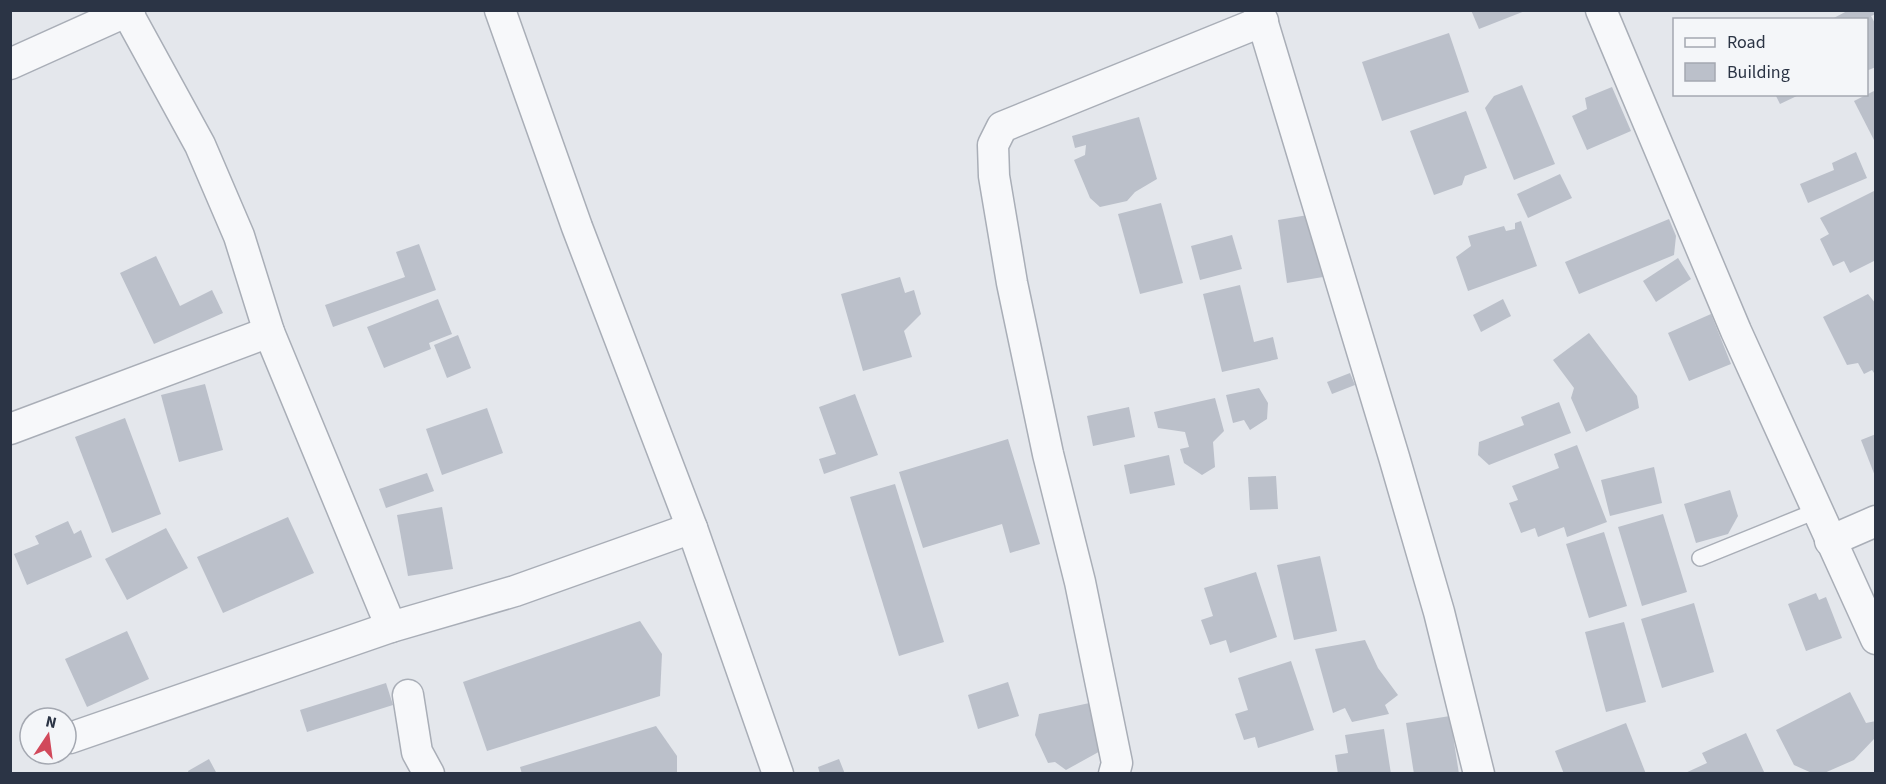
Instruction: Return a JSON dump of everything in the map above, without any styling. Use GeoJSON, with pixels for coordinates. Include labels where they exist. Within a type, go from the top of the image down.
{"type":"FeatureCollection","features":[{"type":"Feature","properties":{"kind":"street"},"geometry":{"type":"LineString","coordinates":[[500,10],[577,227],[692,528],[778,774]]}},
{"type":"Feature","properties":{"kind":"street"},"geometry":{"type":"LineString","coordinates":[[1601,10],[1736,331],[1875,639]]}},
{"type":"Feature","properties":{"kind":"street"},"geometry":{"type":"LineString","coordinates":[[10,64],[127,11],[200,145],[239,236],[269,332],[391,627]]}},
{"type":"Feature","properties":{"kind":"street"},"geometry":{"type":"LineString","coordinates":[[1114,774],[1118,763],[1083,594],[1048,454],[1012,283],[994,176],[993,145],[1002,127],[1261,16],[1439,612],[1479,774]]}},
{"type":"Feature","properties":{"kind":"street"},"geometry":{"type":"LineString","coordinates":[[10,429],[269,332]]}},
{"type":"Feature","properties":{"kind":"street"},"geometry":{"type":"LineString","coordinates":[[1830,542],[1875,521]]}},
{"type":"Feature","properties":{"kind":"street"},"geometry":{"type":"LineString","coordinates":[[78,735],[391,627],[515,591],[692,528]]}},
{"type":"Feature","properties":{"kind":"street"},"geometry":{"type":"LineString","coordinates":[[408,695],[417,752],[429,774]]}},
{"type":"Feature","properties":{"kind":"lane"},"geometry":{"type":"LineString","coordinates":[[1700,558],[1816,511]]}},
{"type":"Feature","properties":{"kind":"building"},"geometry":{"type":"Polygon","coordinates":[[[1471,10],[1525,10],[1525,11],[1479,29],[1471,10]]]}},
{"type":"Feature","properties":{"kind":"building"},"geometry":{"type":"Polygon","coordinates":[[[1849,10],[1876,10],[1876,14],[1871,16],[1876,25],[1876,67],[1868,70],[1868,18],[1834,18],[1849,10]]]}},
{"type":"Feature","properties":{"kind":"building"},"geometry":{"type":"Polygon","coordinates":[[[1449,33],[1469,92],[1382,121],[1362,62],[1449,33]]]}},
{"type":"Feature","properties":{"kind":"building"},"geometry":{"type":"Polygon","coordinates":[[[1522,85],[1555,164],[1514,180],[1485,108],[1494,96],[1522,85]]]}},
{"type":"Feature","properties":{"kind":"building"},"geometry":{"type":"Polygon","coordinates":[[[1612,87],[1631,131],[1587,150],[1572,116],[1587,109],[1585,98],[1612,87]]]}},
{"type":"Feature","properties":{"kind":"building"},"geometry":{"type":"Polygon","coordinates":[[[1876,90],[1876,144],[1854,101],[1876,90]]]}},
{"type":"Feature","properties":{"kind":"building"},"geometry":{"type":"Polygon","coordinates":[[[1776,96],[1797,96],[1780,104],[1776,96]]]}},
{"type":"Feature","properties":{"kind":"building"},"geometry":{"type":"Polygon","coordinates":[[[1466,111],[1487,168],[1465,176],[1462,185],[1434,195],[1410,131],[1466,111]]]}},
{"type":"Feature","properties":{"kind":"building"},"geometry":{"type":"Polygon","coordinates":[[[1139,117],[1157,179],[1135,192],[1127,201],[1100,207],[1090,198],[1074,160],[1085,155],[1086,145],[1075,148],[1072,136],[1139,117]]]}},
{"type":"Feature","properties":{"kind":"building"},"geometry":{"type":"Polygon","coordinates":[[[1856,152],[1867,178],[1808,203],[1800,184],[1834,170],[1832,163],[1856,152]]]}},
{"type":"Feature","properties":{"kind":"building"},"geometry":{"type":"Polygon","coordinates":[[[1560,174],[1572,198],[1528,218],[1517,194],[1560,174]]]}},
{"type":"Feature","properties":{"kind":"building"},"geometry":{"type":"Polygon","coordinates":[[[1876,190],[1876,260],[1850,273],[1844,261],[1833,266],[1820,239],[1829,234],[1820,218],[1876,190]]]}},
{"type":"Feature","properties":{"kind":"building"},"geometry":{"type":"Polygon","coordinates":[[[1161,203],[1183,283],[1140,294],[1118,214],[1161,203]]]}},
{"type":"Feature","properties":{"kind":"building"},"geometry":{"type":"Polygon","coordinates":[[[1314,214],[1323,277],[1287,283],[1278,220],[1314,214]]]}},
{"type":"Feature","properties":{"kind":"building"},"geometry":{"type":"Polygon","coordinates":[[[1669,219],[1676,236],[1674,255],[1579,294],[1565,262],[1669,219]]]}},
{"type":"Feature","properties":{"kind":"building"},"geometry":{"type":"Polygon","coordinates":[[[1521,221],[1537,266],[1468,291],[1456,257],[1471,246],[1468,236],[1504,226],[1506,231],[1515,229],[1515,223],[1521,221]]]}},
{"type":"Feature","properties":{"kind":"building"},"geometry":{"type":"Polygon","coordinates":[[[1232,235],[1242,269],[1200,280],[1191,246],[1232,235]]]}},
{"type":"Feature","properties":{"kind":"building"},"geometry":{"type":"Polygon","coordinates":[[[419,244],[436,290],[333,327],[325,305],[405,277],[396,252],[419,244]]]}},
{"type":"Feature","properties":{"kind":"building"},"geometry":{"type":"Polygon","coordinates":[[[156,256],[180,306],[212,290],[223,313],[154,344],[120,273],[156,256]]]}},
{"type":"Feature","properties":{"kind":"building"},"geometry":{"type":"Polygon","coordinates":[[[1678,258],[1691,279],[1656,302],[1643,281],[1678,258]]]}},
{"type":"Feature","properties":{"kind":"building"},"geometry":{"type":"Polygon","coordinates":[[[900,277],[905,293],[914,290],[921,314],[904,331],[912,357],[863,371],[841,294],[900,277]]]}},
{"type":"Feature","properties":{"kind":"building"},"geometry":{"type":"Polygon","coordinates":[[[1240,285],[1254,342],[1273,337],[1278,359],[1222,372],[1203,294],[1240,285]]]}},
{"type":"Feature","properties":{"kind":"building"},"geometry":{"type":"Polygon","coordinates":[[[1868,294],[1876,304],[1876,376],[1872,370],[1864,374],[1858,363],[1847,365],[1823,317],[1868,294]]]}},
{"type":"Feature","properties":{"kind":"building"},"geometry":{"type":"Polygon","coordinates":[[[438,299],[452,334],[429,343],[431,349],[384,368],[367,327],[438,299]]]}},
{"type":"Feature","properties":{"kind":"building"},"geometry":{"type":"Polygon","coordinates":[[[1503,299],[1511,316],[1481,332],[1473,315],[1503,299]]]}},
{"type":"Feature","properties":{"kind":"building"},"geometry":{"type":"Polygon","coordinates":[[[1711,314],[1731,364],[1689,381],[1668,333],[1711,314]]]}},
{"type":"Feature","properties":{"kind":"building"},"geometry":{"type":"Polygon","coordinates":[[[1589,333],[1637,396],[1639,408],[1586,432],[1571,398],[1574,388],[1553,360],[1589,333]]]}},
{"type":"Feature","properties":{"kind":"building"},"geometry":{"type":"Polygon","coordinates":[[[458,335],[471,368],[447,378],[434,345],[458,335]]]}},
{"type":"Feature","properties":{"kind":"building"},"geometry":{"type":"Polygon","coordinates":[[[1350,373],[1355,385],[1332,394],[1327,382],[1350,373]]]}},
{"type":"Feature","properties":{"kind":"building"},"geometry":{"type":"Polygon","coordinates":[[[205,384],[223,450],[179,462],[161,395],[205,384]]]}},
{"type":"Feature","properties":{"kind":"building"},"geometry":{"type":"Polygon","coordinates":[[[1259,388],[1268,403],[1267,419],[1250,430],[1244,420],[1233,423],[1226,395],[1259,388]]]}},
{"type":"Feature","properties":{"kind":"building"},"geometry":{"type":"Polygon","coordinates":[[[855,394],[878,455],[824,474],[819,459],[836,454],[819,407],[855,394]]]}},
{"type":"Feature","properties":{"kind":"building"},"geometry":{"type":"Polygon","coordinates":[[[1215,398],[1224,431],[1213,442],[1215,467],[1202,475],[1184,463],[1180,449],[1189,447],[1185,432],[1158,428],[1154,412],[1215,398]]]}},
{"type":"Feature","properties":{"kind":"building"},"geometry":{"type":"Polygon","coordinates":[[[1559,402],[1571,433],[1489,465],[1478,455],[1479,442],[1524,425],[1521,417],[1559,402]]]}},
{"type":"Feature","properties":{"kind":"building"},"geometry":{"type":"Polygon","coordinates":[[[1129,407],[1135,437],[1093,446],[1087,416],[1129,407]]]}},
{"type":"Feature","properties":{"kind":"building"},"geometry":{"type":"Polygon","coordinates":[[[487,408],[503,453],[442,475],[426,429],[487,408]]]}},
{"type":"Feature","properties":{"kind":"building"},"geometry":{"type":"Polygon","coordinates":[[[125,418],[161,514],[112,533],[75,437],[125,418]]]}},
{"type":"Feature","properties":{"kind":"building"},"geometry":{"type":"Polygon","coordinates":[[[1876,434],[1876,476],[1875,476],[1861,440],[1876,434]]]}},
{"type":"Feature","properties":{"kind":"building"},"geometry":{"type":"Polygon","coordinates":[[[1008,439],[1040,544],[1010,553],[1002,524],[923,548],[899,472],[1008,439]]]}},
{"type":"Feature","properties":{"kind":"building"},"geometry":{"type":"Polygon","coordinates":[[[1577,445],[1607,522],[1567,537],[1564,527],[1538,537],[1535,528],[1521,533],[1509,503],[1518,500],[1512,486],[1559,468],[1554,454],[1577,445]]]}},
{"type":"Feature","properties":{"kind":"building"},"geometry":{"type":"Polygon","coordinates":[[[1169,455],[1175,485],[1130,494],[1124,465],[1169,455]]]}},
{"type":"Feature","properties":{"kind":"building"},"geometry":{"type":"Polygon","coordinates":[[[1654,467],[1662,503],[1610,516],[1601,480],[1654,467]]]}},
{"type":"Feature","properties":{"kind":"building"},"geometry":{"type":"Polygon","coordinates":[[[427,473],[434,491],[386,508],[379,489],[427,473]]]}},
{"type":"Feature","properties":{"kind":"building"},"geometry":{"type":"Polygon","coordinates":[[[1276,476],[1278,509],[1250,510],[1248,477],[1276,476]]]}},
{"type":"Feature","properties":{"kind":"building"},"geometry":{"type":"Polygon","coordinates":[[[895,484],[944,642],[899,656],[850,497],[895,484]]]}},
{"type":"Feature","properties":{"kind":"building"},"geometry":{"type":"Polygon","coordinates":[[[1730,490],[1738,516],[1728,534],[1696,543],[1684,504],[1730,490]]]}},
{"type":"Feature","properties":{"kind":"building"},"geometry":{"type":"Polygon","coordinates":[[[442,507],[453,569],[408,576],[397,515],[442,507]]]}},
{"type":"Feature","properties":{"kind":"building"},"geometry":{"type":"Polygon","coordinates":[[[1663,514],[1687,592],[1642,606],[1618,527],[1663,514]]]}},
{"type":"Feature","properties":{"kind":"building"},"geometry":{"type":"Polygon","coordinates":[[[288,517],[314,573],[223,613],[197,557],[288,517]]]}},
{"type":"Feature","properties":{"kind":"building"},"geometry":{"type":"Polygon","coordinates":[[[68,521],[74,534],[81,530],[92,557],[27,585],[14,554],[39,544],[35,536],[68,521]]]}},
{"type":"Feature","properties":{"kind":"building"},"geometry":{"type":"Polygon","coordinates":[[[166,528],[188,568],[127,600],[105,559],[166,528]]]}},
{"type":"Feature","properties":{"kind":"building"},"geometry":{"type":"Polygon","coordinates":[[[1604,532],[1627,606],[1589,618],[1566,544],[1604,532]]]}},
{"type":"Feature","properties":{"kind":"building"},"geometry":{"type":"Polygon","coordinates":[[[1320,556],[1337,631],[1294,640],[1277,565],[1320,556]]]}},
{"type":"Feature","properties":{"kind":"building"},"geometry":{"type":"Polygon","coordinates":[[[1256,572],[1277,637],[1230,653],[1226,640],[1210,645],[1201,620],[1213,616],[1204,588],[1256,572]]]}},
{"type":"Feature","properties":{"kind":"building"},"geometry":{"type":"Polygon","coordinates":[[[1816,593],[1819,600],[1826,597],[1842,638],[1806,651],[1788,604],[1816,593]]]}},
{"type":"Feature","properties":{"kind":"building"},"geometry":{"type":"Polygon","coordinates":[[[1694,603],[1714,672],[1662,688],[1641,619],[1694,603]]]}},
{"type":"Feature","properties":{"kind":"building"},"geometry":{"type":"Polygon","coordinates":[[[640,621],[662,654],[660,696],[487,751],[463,682],[640,621]]]}},
{"type":"Feature","properties":{"kind":"building"},"geometry":{"type":"Polygon","coordinates":[[[1624,622],[1646,702],[1606,712],[1585,632],[1624,622]]]}},
{"type":"Feature","properties":{"kind":"building"},"geometry":{"type":"Polygon","coordinates":[[[127,631],[149,679],[87,707],[65,659],[127,631]]]}},
{"type":"Feature","properties":{"kind":"building"},"geometry":{"type":"Polygon","coordinates":[[[1365,640],[1378,668],[1398,695],[1385,705],[1389,714],[1352,722],[1345,708],[1333,713],[1315,649],[1365,640]]]}},
{"type":"Feature","properties":{"kind":"building"},"geometry":{"type":"Polygon","coordinates":[[[1291,661],[1314,730],[1258,748],[1255,737],[1244,740],[1235,714],[1248,710],[1238,678],[1291,661]]]}},
{"type":"Feature","properties":{"kind":"building"},"geometry":{"type":"Polygon","coordinates":[[[1008,682],[1019,716],[978,729],[968,695],[1008,682]]]}},
{"type":"Feature","properties":{"kind":"building"},"geometry":{"type":"Polygon","coordinates":[[[386,683],[393,705],[307,732],[300,710],[386,683]]]}},
{"type":"Feature","properties":{"kind":"building"},"geometry":{"type":"Polygon","coordinates":[[[1850,692],[1866,723],[1876,721],[1874,739],[1854,760],[1822,774],[1814,774],[1794,765],[1776,730],[1850,692]]]}},
{"type":"Feature","properties":{"kind":"building"},"geometry":{"type":"Polygon","coordinates":[[[1094,702],[1104,749],[1066,770],[1055,762],[1048,763],[1035,735],[1039,714],[1094,702]]]}},
{"type":"Feature","properties":{"kind":"building"},"geometry":{"type":"Polygon","coordinates":[[[1450,716],[1459,774],[1414,774],[1406,723],[1450,716]]]}},
{"type":"Feature","properties":{"kind":"building"},"geometry":{"type":"Polygon","coordinates":[[[1626,723],[1646,774],[1564,774],[1555,751],[1626,723]]]}},
{"type":"Feature","properties":{"kind":"building"},"geometry":{"type":"Polygon","coordinates":[[[656,726],[677,756],[677,774],[522,774],[520,767],[656,726]]]}},
{"type":"Feature","properties":{"kind":"building"},"geometry":{"type":"Polygon","coordinates":[[[1384,729],[1391,774],[1338,774],[1335,755],[1348,753],[1345,735],[1384,729]]]}},
{"type":"Feature","properties":{"kind":"building"},"geometry":{"type":"Polygon","coordinates":[[[1746,733],[1765,774],[1683,774],[1707,763],[1702,753],[1746,733]]]}},
{"type":"Feature","properties":{"kind":"building"},"geometry":{"type":"Polygon","coordinates":[[[209,759],[217,774],[189,774],[188,771],[209,759]]]}},
{"type":"Feature","properties":{"kind":"building"},"geometry":{"type":"Polygon","coordinates":[[[839,759],[845,774],[820,774],[818,767],[839,759]]]}}]}
